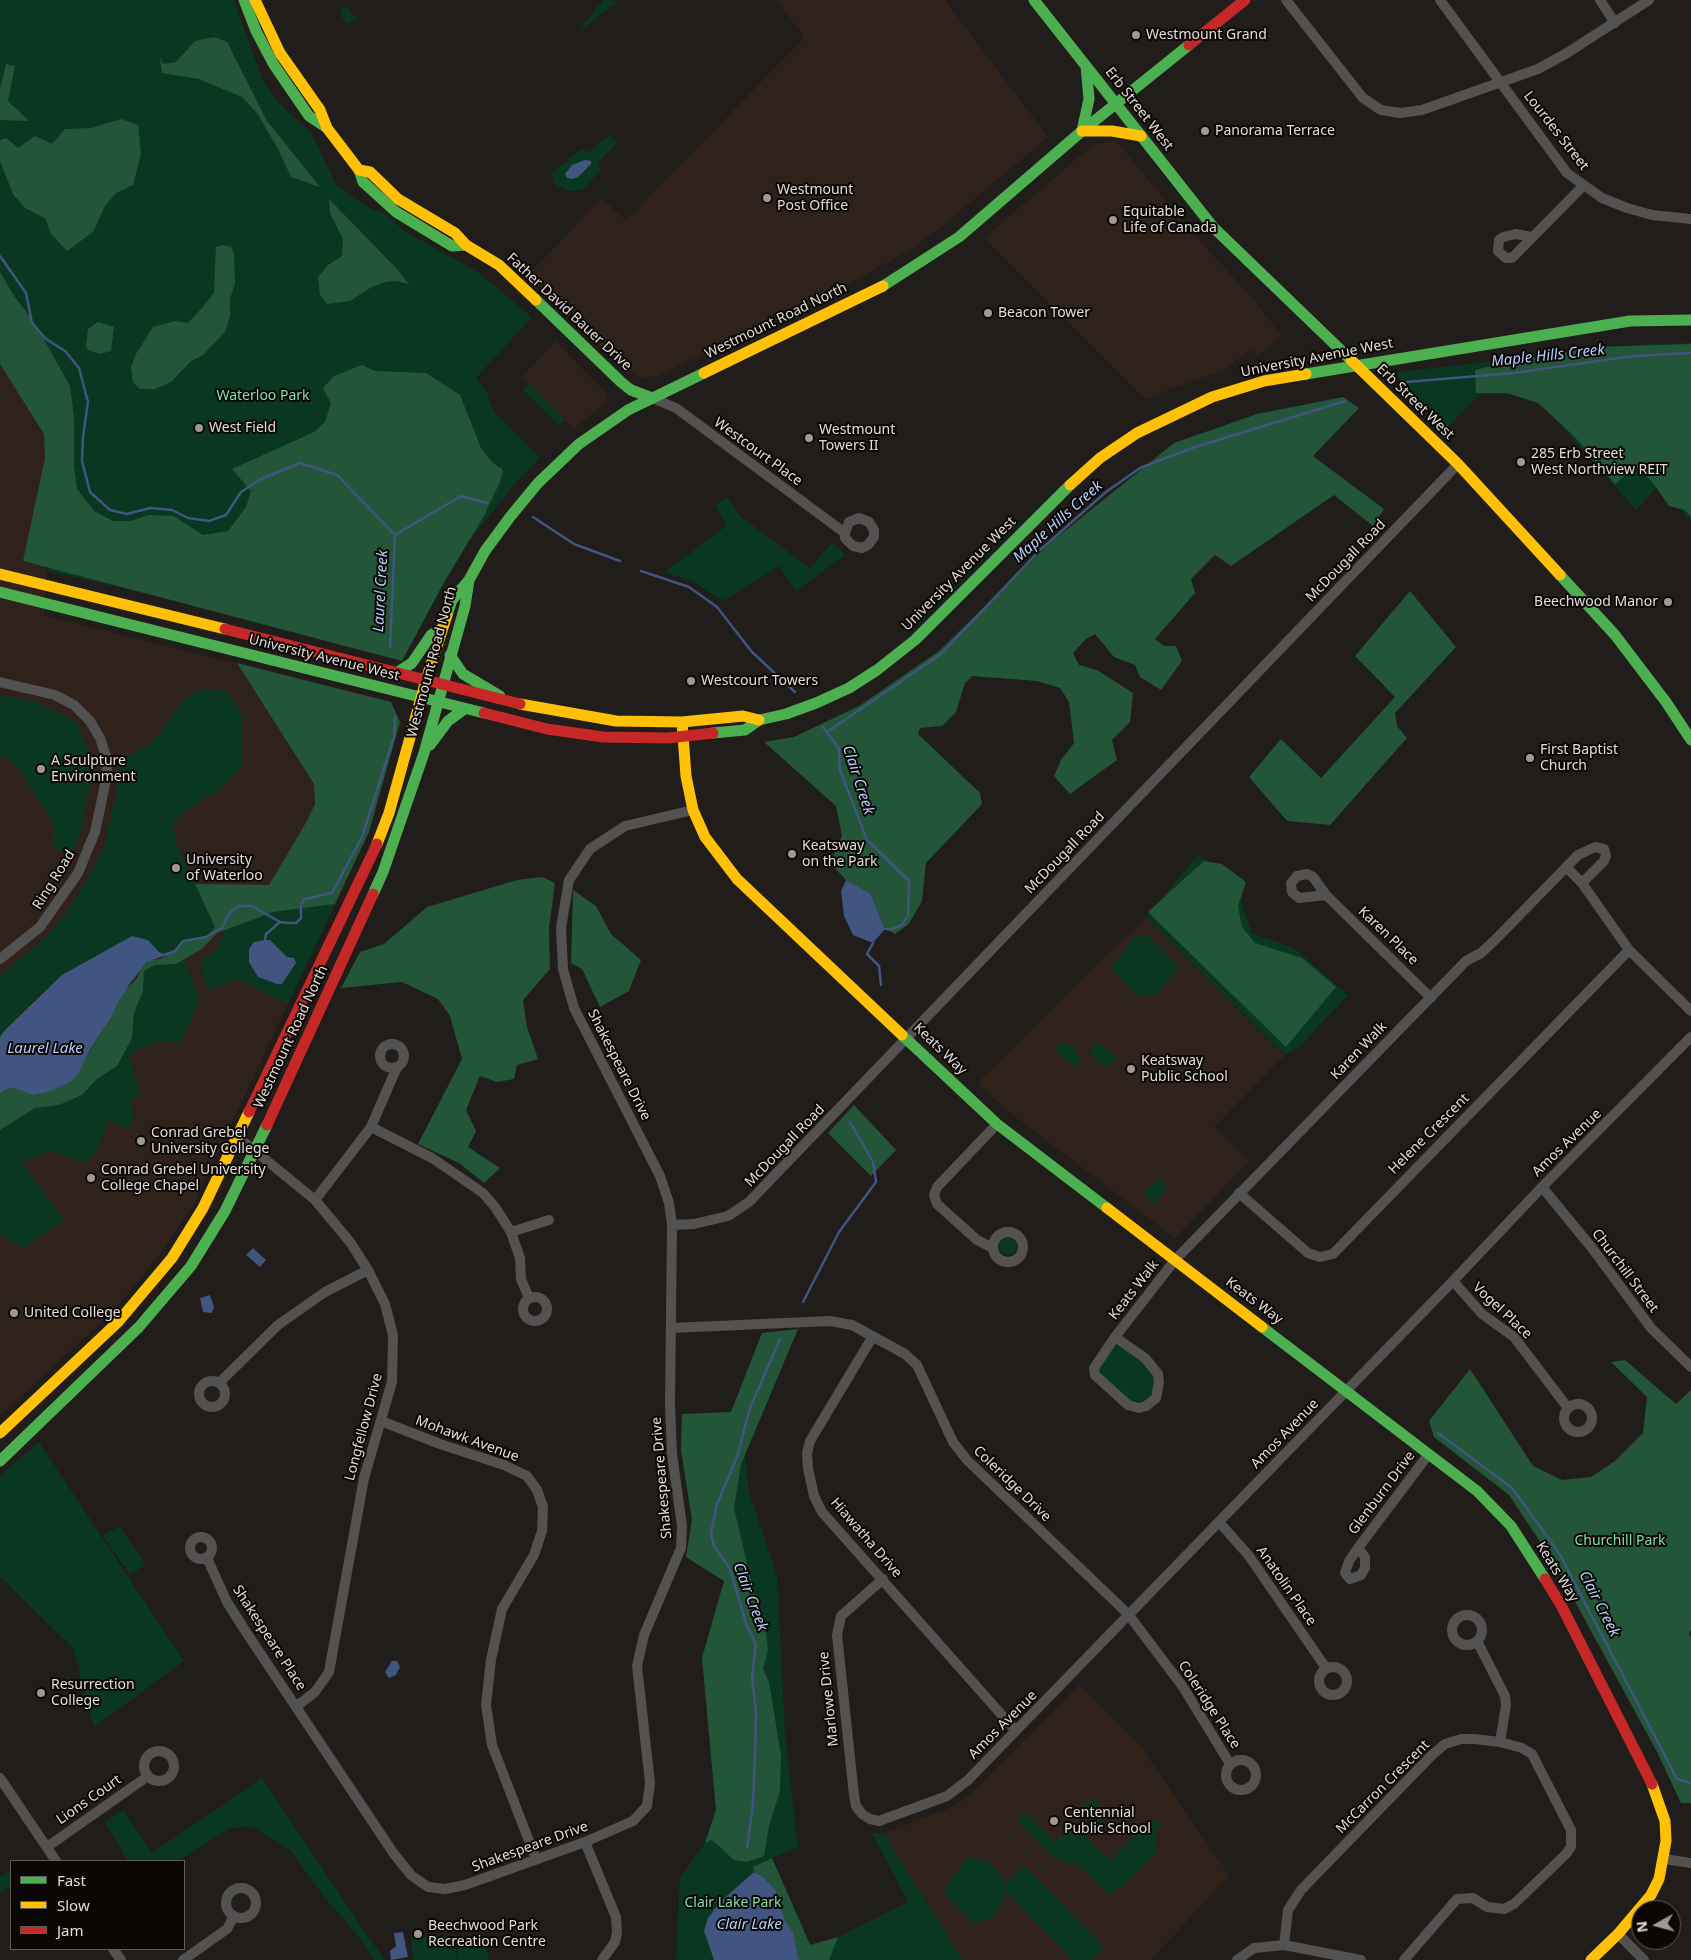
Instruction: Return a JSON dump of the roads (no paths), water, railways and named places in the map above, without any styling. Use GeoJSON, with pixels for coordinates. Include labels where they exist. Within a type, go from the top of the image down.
{"type":"FeatureCollection","features":[{"type":"Feature","properties":{"kind":"main road","name":"Father David Bauer Drive"},"geometry":{"type":"LineString","coordinates":[[244,0],[256,31],[274,65],[309,116],[326,128],[359,170],[362,182],[396,212],[452,246],[466,245],[499,265],[621,382],[631,390],[652,398]]}},
{"type":"Feature","properties":{"kind":"main road","name":"Father David Bauer Drive"},"geometry":{"type":"LineString","coordinates":[[255,0],[280,53],[320,110],[326,128]]}},
{"type":"Feature","properties":{"kind":"main road","name":"Erb Street West"},"geometry":{"type":"LineString","coordinates":[[1034,0],[1213,227],[1458,464],[1615,635],[1666,702],[1691,740]]}},
{"type":"Feature","properties":{"kind":"main road","name":"Westmount Road North"},"geometry":{"type":"LineString","coordinates":[[0,1433],[118,1322],[172,1258],[203,1208],[374,852],[389,813],[420,698],[452,600],[468,580],[485,551],[510,517],[544,477],[597,430],[652,398],[883,286],[959,238],[1082,131],[1245,0]]}},
{"type":"Feature","properties":{"kind":"main road"},"geometry":{"type":"LineString","coordinates":[[1086,65],[1089,100],[1082,131],[1112,131],[1141,136]]}},
{"type":"Feature","properties":{"kind":"main road","name":"University Avenue West"},"geometry":{"type":"LineString","coordinates":[[0,592],[463,710],[575,734],[636,739],[683,737],[745,730],[759,720],[786,714],[849,688],[877,670],[916,640],[1052,501],[1100,458],[1137,433],[1212,397],[1264,381],[1354,364],[1630,321],[1691,320]]}},
{"type":"Feature","properties":{"kind":"main road","name":"University Avenue West"},"geometry":{"type":"LineString","coordinates":[[0,574],[398,672],[507,702],[598,719],[682,722],[744,716],[759,720]]}},
{"type":"Feature","properties":{"kind":"main road","name":"Westmount Road North"},"geometry":{"type":"LineString","coordinates":[[0,1461],[139,1326],[191,1266],[225,1211],[256,1150],[383,872],[424,752],[441,685],[465,606],[468,580]]}},
{"type":"Feature","properties":{"kind":"main road"},"geometry":{"type":"LineString","coordinates":[[398,672],[412,663],[431,635],[442,629]]}},
{"type":"Feature","properties":{"kind":"main road"},"geometry":{"type":"LineString","coordinates":[[450,655],[463,674],[491,689],[507,702]]}},
{"type":"Feature","properties":{"kind":"main road"},"geometry":{"type":"LineString","coordinates":[[424,752],[448,721],[463,710]]}},
{"type":"Feature","properties":{"kind":"main road","name":"Keats Way"},"geometry":{"type":"LineString","coordinates":[[682,722],[686,776],[693,810],[705,837],[727,868],[997,1124],[1487,1499],[1511,1526],[1562,1607],[1651,1781],[1665,1821],[1666,1841],[1664,1859],[1659,1878],[1651,1895],[1618,1934],[1591,1960]]}},
{"type":"Feature","properties":{"kind":"street"},"geometry":{"type":"LineString","coordinates":[[1286,0],[1363,98],[1382,110],[1400,113],[1422,110],[1501,84],[1538,69],[1615,23],[1649,0]]}},
{"type":"Feature","properties":{"kind":"street","name":"Lourdes Street"},"geometry":{"type":"LineString","coordinates":[[1440,0],[1567,173],[1602,198],[1627,208],[1652,214],[1691,219]]}},
{"type":"Feature","properties":{"kind":"street"},"geometry":{"type":"LineString","coordinates":[[1600,0],[1615,23]]}},
{"type":"Feature","properties":{"kind":"street"},"geometry":{"type":"LineString","coordinates":[[1532,237],[1583,186]]}},
{"type":"Feature","properties":{"kind":"street","name":"Westcourt Place"},"geometry":{"type":"LineString","coordinates":[[652,398],[676,408],[845,533]]}},
{"type":"Feature","properties":{"kind":"street","name":"McDougall Road"},"geometry":{"type":"LineString","coordinates":[[672,1225],[694,1224],[728,1216],[749,1202],[1458,464]]}},
{"type":"Feature","properties":{"kind":"street","name":"Ring Road"},"geometry":{"type":"LineString","coordinates":[[0,682],[54,694],[74,705],[90,722],[100,738],[106,756],[107,775],[95,832],[78,873],[40,927],[0,960]]}},
{"type":"Feature","properties":{"kind":"street","name":"Shakespeare Drive"},"geometry":{"type":"LineString","coordinates":[[297,1706],[394,1854],[411,1875],[428,1887],[446,1889],[465,1885],[585,1842],[633,1821],[647,1806],[650,1783],[637,1666],[644,1636],[681,1548],[682,1526],[672,1454],[670,1405],[672,1225],[669,1203],[660,1176],[574,1008],[563,969],[561,928],[569,880],[590,849],[625,826],[693,810]]}},
{"type":"Feature","properties":{"kind":"street","name":"Karen Walk"},"geometry":{"type":"LineString","coordinates":[[1175,1260],[1466,961],[1481,953],[1496,940],[1566,867],[1586,850],[1596,847],[1604,849],[1606,856],[1604,861],[1582,883]]}},
{"type":"Feature","properties":{"kind":"street"},"geometry":{"type":"LineString","coordinates":[[1566,867],[1582,883],[1629,950],[1691,1011]]}},
{"type":"Feature","properties":{"kind":"street","name":"Karen Place"},"geometry":{"type":"LineString","coordinates":[[1326,895],[1430,998]]}},
{"type":"Feature","properties":{"kind":"street","name":"Helene Crescent"},"geometry":{"type":"LineString","coordinates":[[1239,1193],[1308,1253],[1320,1257],[1334,1254],[1629,950]]}},
{"type":"Feature","properties":{"kind":"street","name":"Amos Avenue"},"geometry":{"type":"LineString","coordinates":[[879,1821],[947,1796],[968,1780],[1453,1282],[1542,1187],[1691,1037]]}},
{"type":"Feature","properties":{"kind":"street"},"geometry":{"type":"LineString","coordinates":[[315,1200],[371,1127],[397,1067]]}},
{"type":"Feature","properties":{"kind":"street"},"geometry":{"type":"LineString","coordinates":[[993,1248],[977,1240],[937,1204],[934,1195],[936,1187],[997,1124]]}},
{"type":"Feature","properties":{"kind":"street"},"geometry":{"type":"LineString","coordinates":[[371,1127],[411,1146],[450,1168],[483,1193],[496,1207],[511,1232],[520,1258],[521,1279],[529,1298]]}},
{"type":"Feature","properties":{"kind":"street","name":"Longfellow Drive"},"geometry":{"type":"LineString","coordinates":[[238,1137],[315,1200],[350,1242],[368,1270],[385,1304],[393,1335],[392,1382],[364,1478],[329,1672],[315,1692],[297,1706]]}},
{"type":"Feature","properties":{"kind":"street","name":"Churchill Street"},"geometry":{"type":"LineString","coordinates":[[1542,1187],[1592,1248],[1651,1328],[1691,1367]]}},
{"type":"Feature","properties":{"kind":"street"},"geometry":{"type":"LineString","coordinates":[[511,1232],[549,1220]]}},
{"type":"Feature","properties":{"kind":"street","name":"Keats Walk"},"geometry":{"type":"LineString","coordinates":[[1115,1337],[1145,1358],[1158,1374],[1159,1382],[1156,1398],[1146,1406],[1139,1408],[1128,1406],[1094,1372],[1096,1363],[1115,1337],[1175,1260]]}},
{"type":"Feature","properties":{"kind":"street"},"geometry":{"type":"LineString","coordinates":[[219,1382],[278,1325],[326,1292],[368,1270]]}},
{"type":"Feature","properties":{"kind":"street","name":"Vogel Place"},"geometry":{"type":"LineString","coordinates":[[1453,1282],[1482,1314],[1514,1337],[1568,1408]]}},
{"type":"Feature","properties":{"kind":"street","name":"Coleridge Drive"},"geometry":{"type":"LineString","coordinates":[[672,1328],[830,1321],[852,1325],[905,1354],[917,1365],[953,1442],[966,1460],[1128,1614]]}},
{"type":"Feature","properties":{"kind":"street","name":"Hiawatha Drive"},"geometry":{"type":"LineString","coordinates":[[873,1336],[810,1440],[807,1453],[811,1484],[822,1512],[1016,1731]]}},
{"type":"Feature","properties":{"kind":"street","name":"Mohawk Avenue"},"geometry":{"type":"LineString","coordinates":[[381,1421],[440,1444],[504,1465],[527,1476],[537,1490],[543,1507],[542,1531],[534,1555],[502,1609],[490,1660],[486,1705],[492,1745],[536,1859]]}},
{"type":"Feature","properties":{"kind":"street","name":"Glenburn Drive"},"geometry":{"type":"LineString","coordinates":[[1358,1548],[1428,1454]]}},
{"type":"Feature","properties":{"kind":"street","name":"Anatolin Place"},"geometry":{"type":"LineString","coordinates":[[1219,1522],[1249,1556],[1326,1668]]}},
{"type":"Feature","properties":{"kind":"street","name":"Shakespeare Place"},"geometry":{"type":"LineString","coordinates":[[207,1558],[228,1602],[246,1632],[297,1706]]}},
{"type":"Feature","properties":{"kind":"street","name":"Marlowe Drive"},"geometry":{"type":"LineString","coordinates":[[879,1821],[870,1819],[862,1814],[856,1806],[837,1635],[841,1616],[883,1579]]}},
{"type":"Feature","properties":{"kind":"street","name":"Coleridge Place"},"geometry":{"type":"LineString","coordinates":[[1128,1614],[1183,1687],[1230,1764]]}},
{"type":"Feature","properties":{"kind":"street"},"geometry":{"type":"LineString","coordinates":[[1478,1641],[1505,1696],[1506,1705],[1500,1742]]}},
{"type":"Feature","properties":{"kind":"street","name":"McCarron Crescent"},"geometry":{"type":"LineString","coordinates":[[1284,1945],[1288,1910],[1297,1895],[1432,1755],[1445,1744],[1461,1740],[1500,1742],[1522,1748],[1532,1754],[1571,1830],[1571,1847],[1514,1904],[1504,1909],[1487,1907],[1473,1898],[1457,1899],[1404,1960]]}},
{"type":"Feature","properties":{"kind":"street","name":"Lions Court"},"geometry":{"type":"LineString","coordinates":[[47,1847],[148,1776]]}},
{"type":"Feature","properties":{"kind":"street"},"geometry":{"type":"LineString","coordinates":[[0,1778],[55,1860]]}},
{"type":"Feature","properties":{"kind":"street"},"geometry":{"type":"LineString","coordinates":[[585,1842],[616,1918],[617,1932],[615,1942],[602,1960]]}},
{"type":"Feature","properties":{"kind":"street"},"geometry":{"type":"LineString","coordinates":[[1664,1859],[1691,1862]]}},
{"type":"Feature","properties":{"kind":"street"},"geometry":{"type":"LineString","coordinates":[[183,1960],[227,1929],[234,1916]]}},
{"type":"Feature","properties":{"kind":"street"},"geometry":{"type":"LineString","coordinates":[[1618,1934],[1644,1960]]}},
{"type":"Feature","properties":{"kind":"street"},"geometry":{"type":"LineString","coordinates":[[1236,1960],[1254,1948],[1284,1945],[1361,1960]]}},
{"type":"Feature","properties":{"kind":"water"},"geometry":{"type":"Polygon","coordinates":[[[585,160],[591,161],[591,164],[578,177],[567,178],[565,174],[572,165],[585,160]]]}},
{"type":"Feature","properties":{"kind":"water"},"geometry":{"type":"Polygon","coordinates":[[[846,880],[870,893],[885,929],[873,943],[853,935],[844,916],[841,891],[846,880]]]}},
{"type":"Feature","properties":{"kind":"water","name":"Laurel Lake"},"geometry":{"type":"Polygon","coordinates":[[[132,936],[148,940],[159,952],[166,955],[147,962],[131,982],[89,1051],[78,1074],[69,1083],[45,1093],[34,1095],[14,1088],[6,1089],[0,1094],[0,1037],[5,1030],[62,975],[132,936]]]}},
{"type":"Feature","properties":{"kind":"water"},"geometry":{"type":"Polygon","coordinates":[[[270,940],[287,957],[294,958],[296,963],[282,984],[258,977],[249,962],[249,949],[254,942],[270,940]]]}},
{"type":"Feature","properties":{"kind":"water"},"geometry":{"type":"Polygon","coordinates":[[[253,1248],[266,1260],[260,1267],[246,1255],[253,1248]]]}},
{"type":"Feature","properties":{"kind":"water"},"geometry":{"type":"Polygon","coordinates":[[[210,1295],[214,1307],[212,1313],[203,1312],[200,1298],[210,1295]]]}},
{"type":"Feature","properties":{"kind":"water"},"geometry":{"type":"Polygon","coordinates":[[[392,1661],[397,1661],[400,1667],[396,1675],[389,1678],[385,1672],[392,1661]]]}},
{"type":"Feature","properties":{"kind":"water","name":"Clair Lake"},"geometry":{"type":"Polygon","coordinates":[[[754,1872],[762,1876],[775,1889],[785,1920],[793,1932],[799,1960],[714,1960],[704,1931],[708,1918],[720,1902],[754,1872]]]}},
{"type":"Feature","properties":{"kind":"water"},"geometry":{"type":"Polygon","coordinates":[[[403,1932],[408,1957],[391,1960],[390,1951],[396,1946],[394,1933],[403,1932]]]}},
{"type":"Feature","properties":{"kind":"waterway","name":"Laurel Creek"},"geometry":{"type":"LineString","coordinates":[[0,256],[26,293],[32,323],[46,339],[65,351],[79,368],[88,402],[82,461],[90,492],[110,510],[127,514],[150,508],[172,510],[188,518],[209,521],[226,515],[241,492],[261,479],[300,463],[337,475],[395,535],[390,648]]}},
{"type":"Feature","properties":{"kind":"waterway","name":"Maple Hills Creek"},"geometry":{"type":"LineString","coordinates":[[1407,382],[1513,373],[1633,356],[1691,353]]}},
{"type":"Feature","properties":{"kind":"waterway","name":"Maple Hills Creek"},"geometry":{"type":"LineString","coordinates":[[827,732],[941,654],[1040,550],[1106,492],[1140,468],[1192,448],[1345,401]]}},
{"type":"Feature","properties":{"kind":"waterway","name":"Clair Creek"},"geometry":{"type":"LineString","coordinates":[[395,535],[461,496],[487,503]]}},
{"type":"Feature","properties":{"kind":"waterway","name":"Clair Creek"},"geometry":{"type":"LineString","coordinates":[[533,517],[574,544],[620,561]]}},
{"type":"Feature","properties":{"kind":"waterway","name":"Clair Creek"},"geometry":{"type":"LineString","coordinates":[[641,571],[689,587],[717,607],[752,652],[795,692]]}},
{"type":"Feature","properties":{"kind":"waterway","name":"Laurel Creek"},"geometry":{"type":"LineString","coordinates":[[164,955],[175,951],[183,941],[206,937],[222,928],[229,914],[238,906],[252,906],[280,922],[296,923],[301,918],[301,904],[305,899],[332,893],[362,837],[394,737],[395,717]]}},
{"type":"Feature","properties":{"kind":"waterway","name":"Clair Creek"},"geometry":{"type":"LineString","coordinates":[[823,727],[839,749],[840,770],[867,840],[909,881],[908,916],[902,925],[893,929],[885,929]]}},
{"type":"Feature","properties":{"kind":"waterway"},"geometry":{"type":"LineString","coordinates":[[265,940],[266,934],[280,922]]}},
{"type":"Feature","properties":{"kind":"waterway","name":"Clair Creek"},"geometry":{"type":"LineString","coordinates":[[873,943],[867,954],[879,966],[881,985]]}},
{"type":"Feature","properties":{"kind":"waterway","name":"Clair Creek"},"geometry":{"type":"LineString","coordinates":[[803,1302],[839,1232],[876,1182],[873,1162],[850,1122]]}},
{"type":"Feature","properties":{"kind":"waterway","name":"Clair Creek"},"geometry":{"type":"LineString","coordinates":[[747,1848],[753,1804],[756,1713],[752,1677],[756,1644],[747,1626],[730,1569],[714,1546],[711,1534],[717,1504],[737,1457],[750,1408],[780,1339]]}},
{"type":"Feature","properties":{"kind":"waterway","name":"Clair Creek"},"geometry":{"type":"LineString","coordinates":[[1438,1433],[1512,1488],[1559,1553],[1677,1779],[1691,1783]]}},
{"type":"Feature","properties":{"kind":"place","name":"Westmount Grand"},"geometry":{"type":"Point","coordinates":[1136,35]}},
{"type":"Feature","properties":{"kind":"place","name":"Panorama Terrace"},"geometry":{"type":"Point","coordinates":[1205,131]}},
{"type":"Feature","properties":{"kind":"place","name":"Westmount Post Office"},"geometry":{"type":"Point","coordinates":[767,198]}},
{"type":"Feature","properties":{"kind":"place","name":"Equitable Life of Canada"},"geometry":{"type":"Point","coordinates":[1113,220]}},
{"type":"Feature","properties":{"kind":"place","name":"Beacon Tower"},"geometry":{"type":"Point","coordinates":[988,313]}},
{"type":"Feature","properties":{"kind":"place","name":"West Field"},"geometry":{"type":"Point","coordinates":[199,428]}},
{"type":"Feature","properties":{"kind":"place","name":"Westmount Towers II"},"geometry":{"type":"Point","coordinates":[809,438]}},
{"type":"Feature","properties":{"kind":"place","name":"285 Erb Street West Northview REIT"},"geometry":{"type":"Point","coordinates":[1521,462]}},
{"type":"Feature","properties":{"kind":"place","name":"Beechwood Manor"},"geometry":{"type":"Point","coordinates":[1668,602]}},
{"type":"Feature","properties":{"kind":"place","name":"Westcourt Towers"},"geometry":{"type":"Point","coordinates":[691,681]}},
{"type":"Feature","properties":{"kind":"place","name":"First Baptist Church"},"geometry":{"type":"Point","coordinates":[1530,758]}},
{"type":"Feature","properties":{"kind":"place","name":"A Sculpture Environment"},"geometry":{"type":"Point","coordinates":[41,769]}},
{"type":"Feature","properties":{"kind":"place","name":"Keatsway on the Park"},"geometry":{"type":"Point","coordinates":[792,854]}},
{"type":"Feature","properties":{"kind":"place","name":"University of Waterloo"},"geometry":{"type":"Point","coordinates":[176,868]}},
{"type":"Feature","properties":{"kind":"place","name":"Keatsway Public School"},"geometry":{"type":"Point","coordinates":[1131,1069]}},
{"type":"Feature","properties":{"kind":"place","name":"Conrad Grebel University College"},"geometry":{"type":"Point","coordinates":[141,1141]}},
{"type":"Feature","properties":{"kind":"place","name":"Conrad Grebel University College Chapel"},"geometry":{"type":"Point","coordinates":[91,1178]}},
{"type":"Feature","properties":{"kind":"place","name":"United College"},"geometry":{"type":"Point","coordinates":[14,1313]}},
{"type":"Feature","properties":{"kind":"place","name":"Resurrection College"},"geometry":{"type":"Point","coordinates":[41,1693]}},
{"type":"Feature","properties":{"kind":"place","name":"Centennial Public School"},"geometry":{"type":"Point","coordinates":[1054,1821]}},
{"type":"Feature","properties":{"kind":"place","name":"Beechwood Park Recreation Centre"},"geometry":{"type":"Point","coordinates":[418,1934]}},
{"type":"Feature","properties":{"kind":"park label","name":"Waterloo Park"},"geometry":{"type":"Point","coordinates":[263,396]}},
{"type":"Feature","properties":{"kind":"park label","name":"Churchill Park"},"geometry":{"type":"Point","coordinates":[1620,1541]}},
{"type":"Feature","properties":{"kind":"park label","name":"Clair Lake Park"},"geometry":{"type":"Point","coordinates":[733,1903]}}]}
